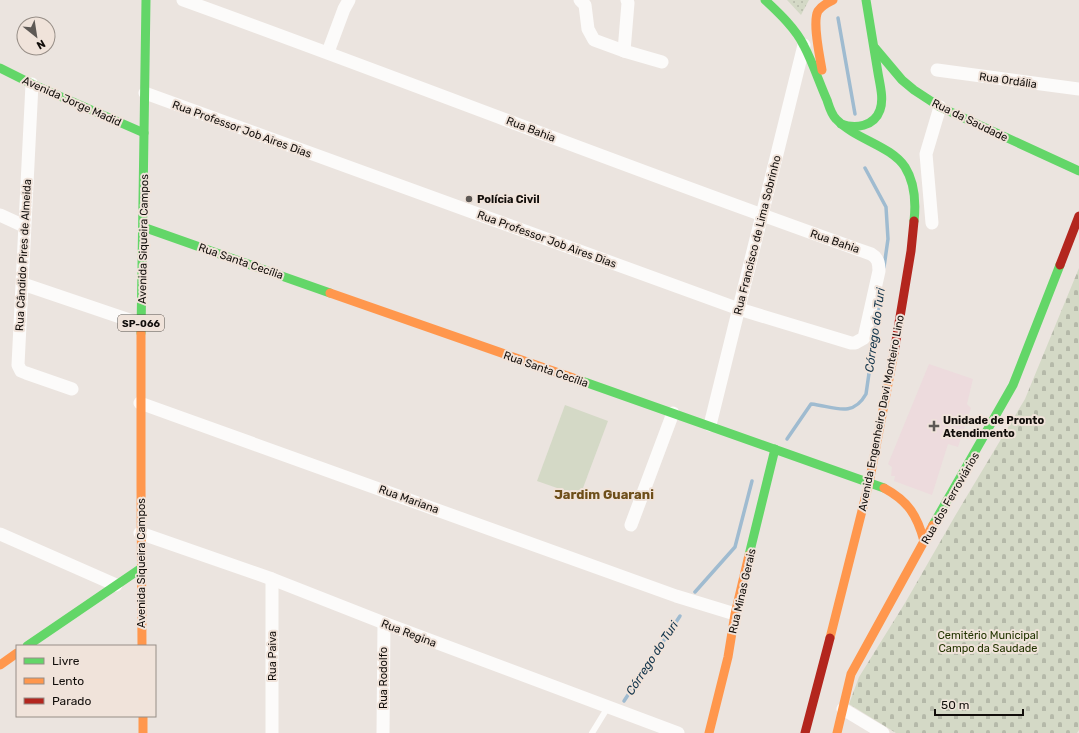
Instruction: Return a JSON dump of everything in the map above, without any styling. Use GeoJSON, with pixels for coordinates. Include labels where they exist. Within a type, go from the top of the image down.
{"type":"FeatureCollection","features":[{"type":"Feature","properties":{"kind":"street","name":"Avenida Siqueira Campos"},"geometry":{"type":"LineString","coordinates":[[142,645],[140,569],[140,403],[146,0]]}},
{"type":"Feature","properties":{"kind":"street","name":"Rua Bahia"},"geometry":{"type":"LineString","coordinates":[[183,0],[328,52],[762,216],[875,256],[878,261],[879,271],[866,334],[861,341]]}},
{"type":"Feature","properties":{"kind":"street"},"geometry":{"type":"LineString","coordinates":[[328,52],[344,9],[349,0]]}},
{"type":"Feature","properties":{"kind":"street"},"geometry":{"type":"LineString","coordinates":[[580,0],[585,5],[588,29],[594,40],[624,51],[662,62]]}},
{"type":"Feature","properties":{"kind":"street"},"geometry":{"type":"LineString","coordinates":[[624,51],[627,0]]}},
{"type":"Feature","properties":{"kind":"street","name":"Avenida Engenheiro Davi Monteiro Lino"},"geometry":{"type":"LineString","coordinates":[[765,0],[783,17],[804,45],[834,117],[840,124],[854,134],[888,151],[895,157],[909,174],[914,196],[914,223],[911,244],[895,345],[869,482],[805,733]]}},
{"type":"Feature","properties":{"kind":"street","name":"Avenida Engenheiro Davi Monteiro Lino"},"geometry":{"type":"LineString","coordinates":[[825,94],[815,19],[821,6],[833,0]]}},
{"type":"Feature","properties":{"kind":"street"},"geometry":{"type":"LineString","coordinates":[[840,124],[861,128],[878,115],[881,109],[881,93],[875,48],[866,0]]}},
{"type":"Feature","properties":{"kind":"street"},"geometry":{"type":"LineString","coordinates":[[856,3],[868,15]]}},
{"type":"Feature","properties":{"kind":"street","name":"Rua Francisco de Lima Sobrinho"},"geometry":{"type":"LineString","coordinates":[[710,425],[804,45]]}},
{"type":"Feature","properties":{"kind":"street","name":"Rua da Saudade"},"geometry":{"type":"LineString","coordinates":[[875,48],[892,70],[906,84],[940,107],[1079,171]]}},
{"type":"Feature","properties":{"kind":"street","name":"Avenida Jorge Madid"},"geometry":{"type":"LineString","coordinates":[[0,68],[32,84],[144,133]]}},
{"type":"Feature","properties":{"kind":"street","name":"Rua Ordália"},"geometry":{"type":"LineString","coordinates":[[937,70],[1079,89]]}},
{"type":"Feature","properties":{"kind":"street","name":"Rua Cândido Pires de Almeida"},"geometry":{"type":"LineString","coordinates":[[32,84],[18,365],[21,371],[72,389]]}},
{"type":"Feature","properties":{"kind":"street","name":"Rua Professor Job Aires Dias"},"geometry":{"type":"LineString","coordinates":[[145,94],[738,309],[851,343],[861,341]]}},
{"type":"Feature","properties":{"kind":"street"},"geometry":{"type":"LineString","coordinates":[[932,223],[926,154],[940,107]]}},
{"type":"Feature","properties":{"kind":"street"},"geometry":{"type":"LineString","coordinates":[[0,215],[24,226]]}},
{"type":"Feature","properties":{"kind":"street","name":"Rua dos Ferroviários"},"geometry":{"type":"LineString","coordinates":[[837,733],[851,674],[869,639],[1013,385],[1079,216]]}},
{"type":"Feature","properties":{"kind":"street","name":"Rua Santa Cecília"},"geometry":{"type":"LineString","coordinates":[[143,227],[869,482],[891,491],[904,500],[912,509],[917,518],[924,541]]}},
{"type":"Feature","properties":{"kind":"street"},"geometry":{"type":"LineString","coordinates":[[23,284],[141,324]]}},
{"type":"Feature","properties":{"kind":"street","name":"Rua Mariana"},"geometry":{"type":"LineString","coordinates":[[140,403],[676,596],[735,614]]}},
{"type":"Feature","properties":{"kind":"street"},"geometry":{"type":"LineString","coordinates":[[631,525],[672,414]]}},
{"type":"Feature","properties":{"kind":"street","name":"Rua Minas Gerais"},"geometry":{"type":"LineString","coordinates":[[709,733],[728,657],[735,614],[775,449]]}},
{"type":"Feature","properties":{"kind":"street","name":"Rua Regina"},"geometry":{"type":"LineString","coordinates":[[140,533],[272,579],[384,623],[678,733]]}},
{"type":"Feature","properties":{"kind":"street"},"geometry":{"type":"LineString","coordinates":[[0,534],[116,586]]}},
{"type":"Feature","properties":{"kind":"street"},"geometry":{"type":"LineString","coordinates":[[28,645],[140,569]]}},
{"type":"Feature","properties":{"kind":"street","name":"Rua Paiva"},"geometry":{"type":"LineString","coordinates":[[272,579],[272,733]]}},
{"type":"Feature","properties":{"kind":"street","name":"Rua Rodolfo"},"geometry":{"type":"LineString","coordinates":[[383,733],[384,623]]}},
{"type":"Feature","properties":{"kind":"street"},"geometry":{"type":"LineString","coordinates":[[0,665],[16,654]]}},
{"type":"Feature","properties":{"kind":"street"},"geometry":{"type":"LineString","coordinates":[[843,709],[883,733]]}},
{"type":"Feature","properties":{"kind":"street"},"geometry":{"type":"LineString","coordinates":[[143,717],[143,733]]}},
{"type":"Feature","properties":{"kind":"lane"},"geometry":{"type":"LineString","coordinates":[[592,733],[608,707]]}},
{"type":"Feature","properties":{"kind":"shaded area","name":"Unidade de Pronto Atendimento"},"geometry":{"type":"Polygon","coordinates":[[[929,364],[973,379],[967,404],[971,408],[958,447],[948,444],[932,495],[894,481],[895,476],[891,476],[892,467],[888,464],[929,364]]]}},
{"type":"Feature","properties":{"kind":"green space"},"geometry":{"type":"Polygon","coordinates":[[[787,0],[809,0],[801,15],[787,0]]]}},
{"type":"Feature","properties":{"kind":"green space","name":"Cemitério Municipal Campo da Saudade"},"geometry":{"type":"Polygon","coordinates":[[[1079,268],[1079,730],[1077,733],[896,733],[849,704],[859,677],[905,603],[1025,399],[1079,268]]]}},
{"type":"Feature","properties":{"kind":"green space"},"geometry":{"type":"Polygon","coordinates":[[[565,405],[608,421],[580,496],[537,481],[565,405]]]}},
{"type":"Feature","properties":{"kind":"waterway","name":"Córrego do Turi"},"geometry":{"type":"LineString","coordinates":[[838,18],[855,114]]}},
{"type":"Feature","properties":{"kind":"waterway","name":"Córrego do Turi"},"geometry":{"type":"LineString","coordinates":[[865,168],[886,207],[888,239],[884,267]]}},
{"type":"Feature","properties":{"kind":"waterway","name":"Córrego do Turi"},"geometry":{"type":"LineString","coordinates":[[787,439],[811,404],[848,409],[861,402],[866,394],[881,291]]}},
{"type":"Feature","properties":{"kind":"waterway","name":"Córrego do Turi"},"geometry":{"type":"LineString","coordinates":[[695,592],[735,547],[752,481]]}},
{"type":"Feature","properties":{"kind":"waterway","name":"Córrego do Turi"},"geometry":{"type":"LineString","coordinates":[[624,701],[680,616]]}},
{"type":"Feature","properties":{"kind":"traffic: fast"},"geometry":{"type":"LineString","coordinates":[[141,333],[146,0]]}},
{"type":"Feature","properties":{"kind":"traffic: fast"},"geometry":{"type":"LineString","coordinates":[[765,0],[787,22],[801,40],[834,117],[853,132],[891,153],[899,159],[905,167],[913,186],[915,207],[914,221]]}},
{"type":"Feature","properties":{"kind":"traffic: fast"},"geometry":{"type":"LineString","coordinates":[[841,124],[846,126],[858,126],[869,123],[877,116],[881,106],[881,87],[866,0]]}},
{"type":"Feature","properties":{"kind":"traffic: fast"},"geometry":{"type":"LineString","coordinates":[[875,48],[902,80],[914,90],[940,107],[1079,171]]}},
{"type":"Feature","properties":{"kind":"traffic: fast"},"geometry":{"type":"LineString","coordinates":[[0,68],[32,84],[144,133]]}},
{"type":"Feature","properties":{"kind":"traffic: fast"},"geometry":{"type":"LineString","coordinates":[[143,227],[330,293]]}},
{"type":"Feature","properties":{"kind":"traffic: fast"},"geometry":{"type":"LineString","coordinates":[[933,525],[1013,385],[1060,265]]}},
{"type":"Feature","properties":{"kind":"traffic: fast"},"geometry":{"type":"LineString","coordinates":[[579,380],[884,488]]}},
{"type":"Feature","properties":{"kind":"traffic: fast"},"geometry":{"type":"LineString","coordinates":[[749,555],[775,449]]}},
{"type":"Feature","properties":{"kind":"traffic: fast"},"geometry":{"type":"LineString","coordinates":[[28,645],[140,569]]}},
{"type":"Feature","properties":{"kind":"traffic: slow"},"geometry":{"type":"LineString","coordinates":[[822,70],[817,40],[816,16],[821,7],[833,0]]}},
{"type":"Feature","properties":{"kind":"traffic: slow"},"geometry":{"type":"LineString","coordinates":[[330,293],[579,380]]}},
{"type":"Feature","properties":{"kind":"traffic: slow"},"geometry":{"type":"LineString","coordinates":[[141,333],[142,645]]}},
{"type":"Feature","properties":{"kind":"traffic: slow"},"geometry":{"type":"LineString","coordinates":[[830,638],[869,483],[894,353]]}},
{"type":"Feature","properties":{"kind":"traffic: slow"},"geometry":{"type":"LineString","coordinates":[[884,488],[899,498],[915,516],[924,541]]}},
{"type":"Feature","properties":{"kind":"traffic: slow"},"geometry":{"type":"LineString","coordinates":[[837,733],[851,674],[933,525]]}},
{"type":"Feature","properties":{"kind":"traffic: slow"},"geometry":{"type":"LineString","coordinates":[[709,733],[728,657],[735,614],[749,555]]}},
{"type":"Feature","properties":{"kind":"traffic: slow"},"geometry":{"type":"LineString","coordinates":[[0,665],[16,654]]}},
{"type":"Feature","properties":{"kind":"traffic: slow"},"geometry":{"type":"LineString","coordinates":[[143,717],[143,733]]}},
{"type":"Feature","properties":{"kind":"traffic: jam"},"geometry":{"type":"LineString","coordinates":[[1060,265],[1079,216]]}},
{"type":"Feature","properties":{"kind":"traffic: jam"},"geometry":{"type":"LineString","coordinates":[[894,353],[911,251],[914,221]]}},
{"type":"Feature","properties":{"kind":"traffic: jam"},"geometry":{"type":"LineString","coordinates":[[805,733],[830,638]]}},
{"type":"Feature","properties":{"kind":"place","name":"Polícia Civil"},"geometry":{"type":"Point","coordinates":[469,199]}},
{"type":"Feature","properties":{"kind":"place","name":"Unidade de Pronto Atendimento"},"geometry":{"type":"Point","coordinates":[934,426]}},
{"type":"Feature","properties":{"kind":"district","name":"Jardim Guarani"},"geometry":{"type":"Point","coordinates":[604,494]}}]}
